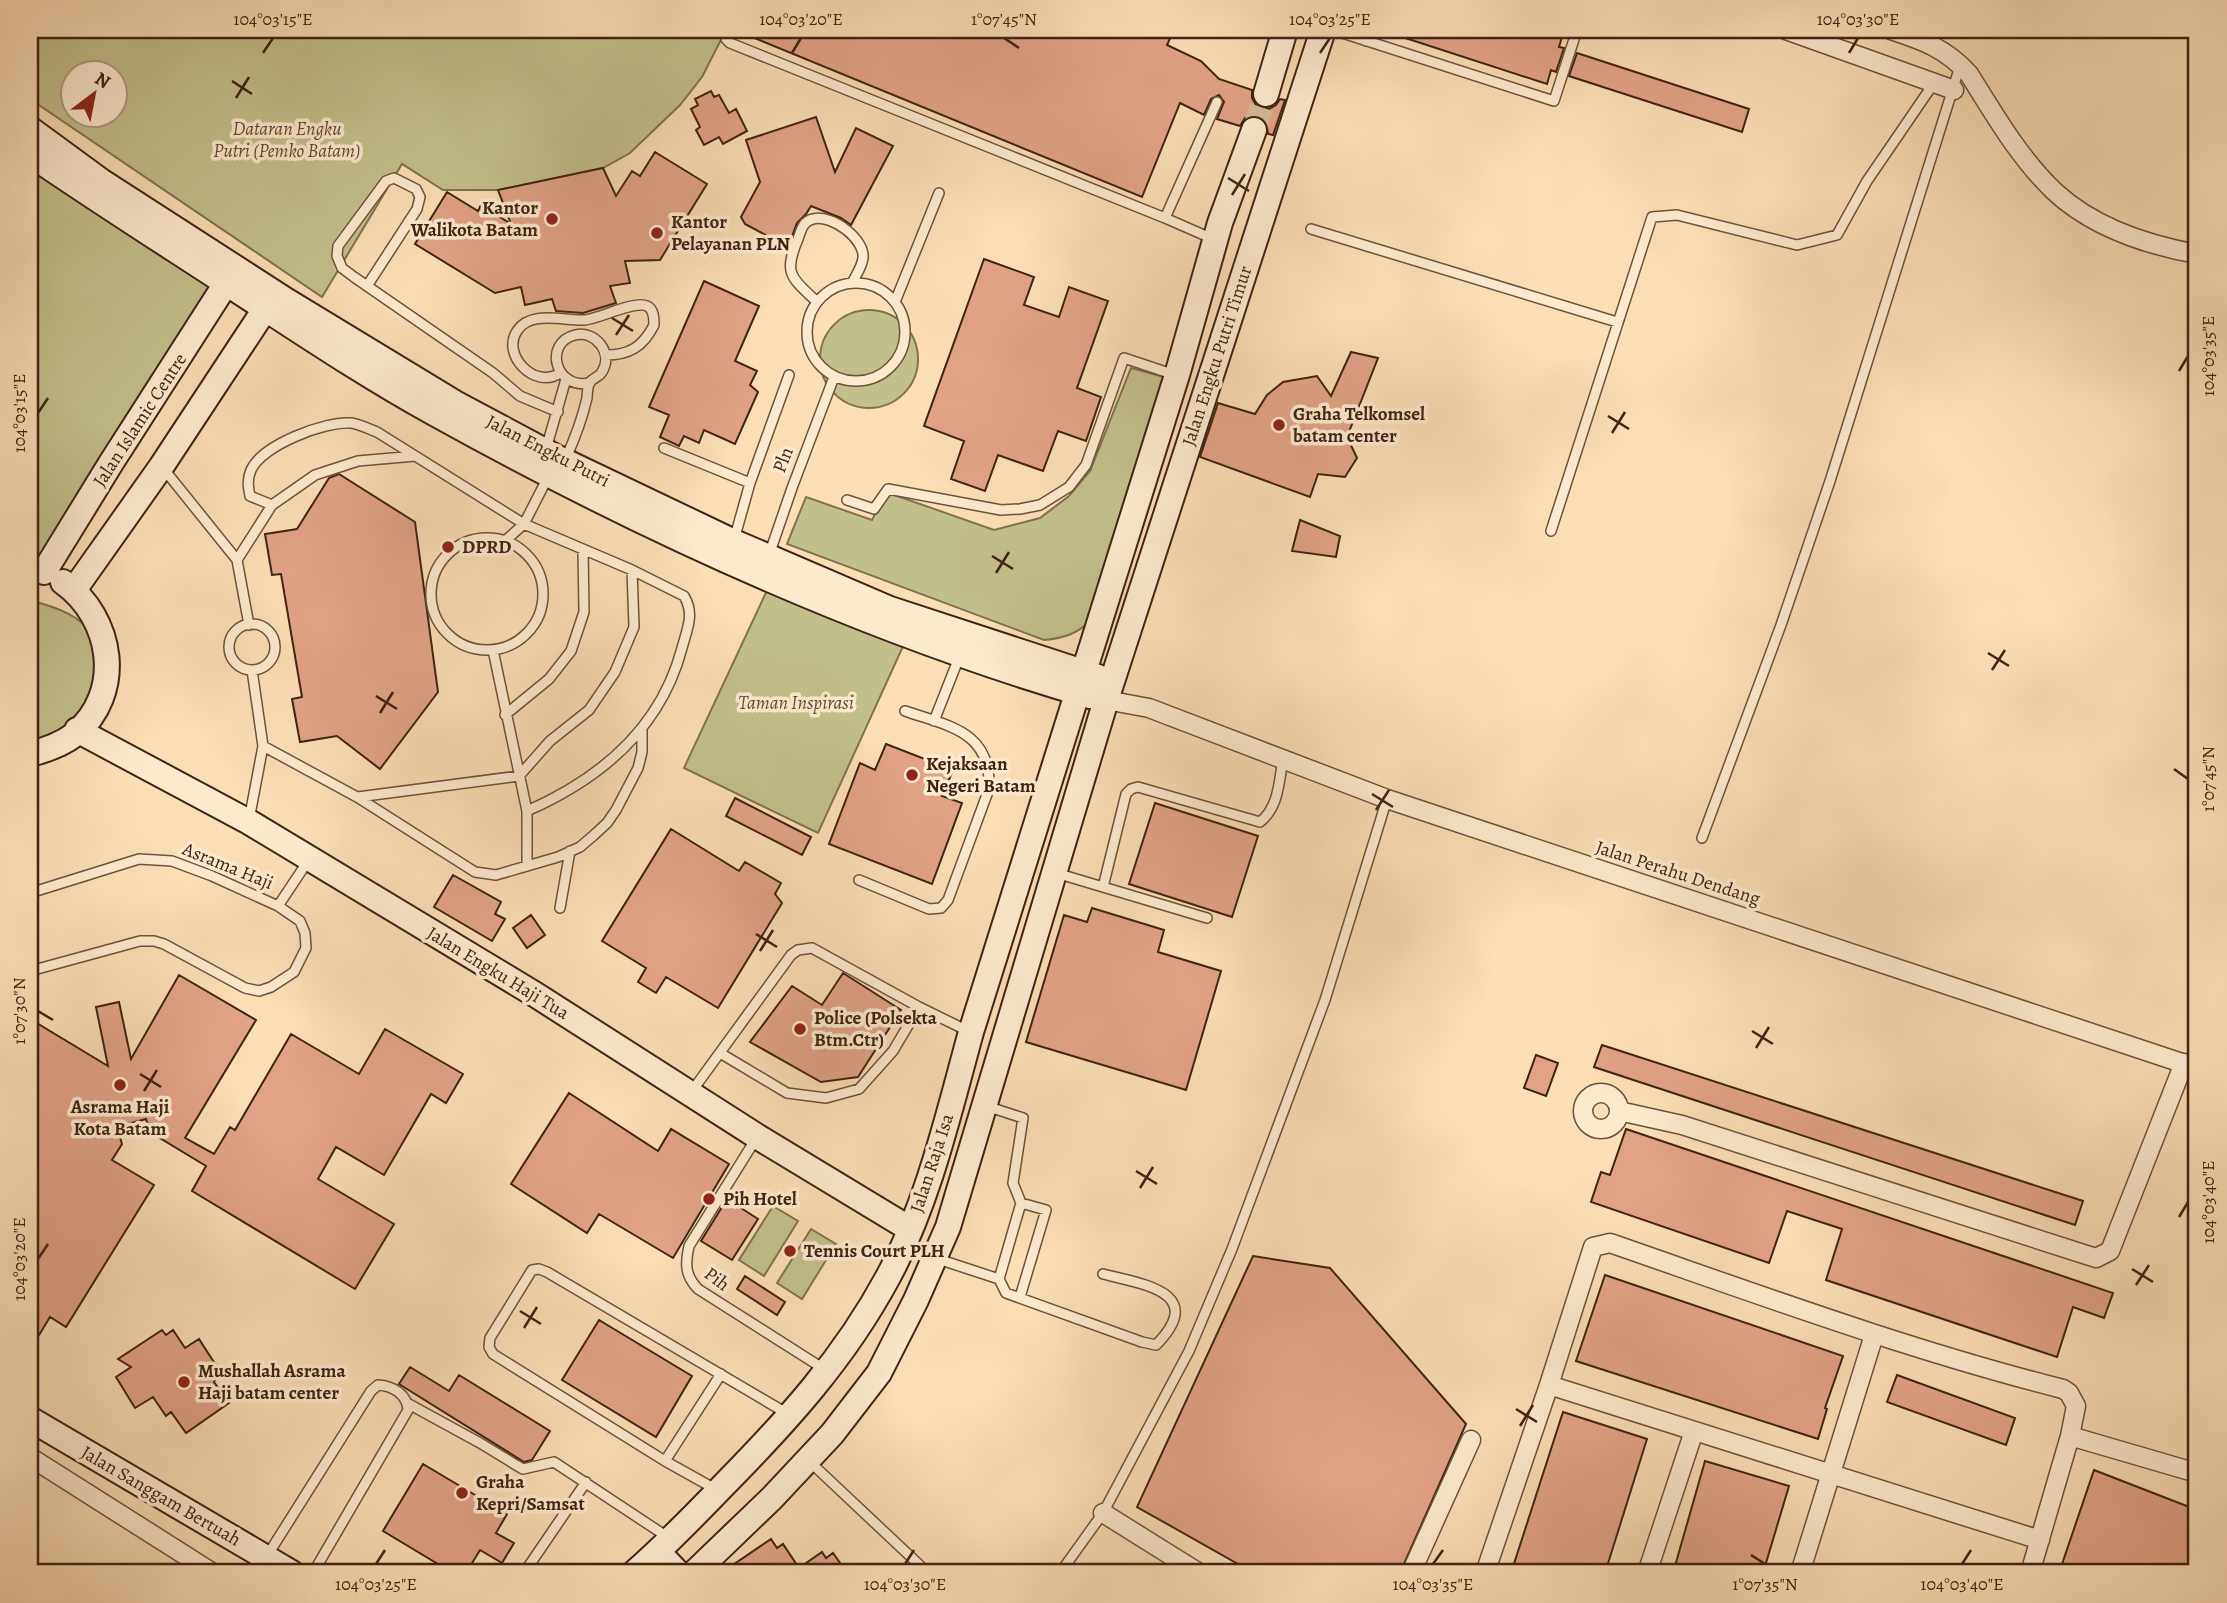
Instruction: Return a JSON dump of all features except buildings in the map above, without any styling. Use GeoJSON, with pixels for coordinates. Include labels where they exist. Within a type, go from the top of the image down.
{"type":"FeatureCollection","features":[{"type":"Feature","properties":{"kind":"main road"},"geometry":{"type":"LineString","coordinates":[[1266,94],[1285,30]]}},
{"type":"Feature","properties":{"kind":"main road","name":"Jalan Engku Putri Timur"},"geometry":{"type":"LineString","coordinates":[[1109,692],[1323,30]]}},
{"type":"Feature","properties":{"kind":"main road","name":"Jalan Engku Putri"},"geometry":{"type":"LineString","coordinates":[[30,129],[232,276],[432,412],[554,461],[890,609],[1109,692]]}},
{"type":"Feature","properties":{"kind":"main road","name":"Jalan Engku Putri Timur"},"geometry":{"type":"LineString","coordinates":[[1080,681],[1177,375],[1220,223],[1254,130]]}},
{"type":"Feature","properties":{"kind":"main road","name":"Jalan Engku Putri"},"geometry":{"type":"LineString","coordinates":[[30,154],[87,194],[232,276]]}},
{"type":"Feature","properties":{"kind":"main road","name":"Jalan Islamic Centre"},"geometry":{"type":"LineString","coordinates":[[37,571],[111,463],[232,276]]}},
{"type":"Feature","properties":{"kind":"main road"},"geometry":{"type":"LineString","coordinates":[[75,590],[162,467],[270,302]]}},
{"type":"Feature","properties":{"kind":"main road","name":"Jalan Engku Putri"},"geometry":{"type":"LineString","coordinates":[[554,461],[703,549],[859,617],[960,653],[1080,681]]}},
{"type":"Feature","properties":{"kind":"main road"},"geometry":{"type":"LineString","coordinates":[[30,754],[50,749],[77,730],[93,713],[104,688],[107,662],[103,635],[92,611],[75,590],[37,571]]}},
{"type":"Feature","properties":{"kind":"main road","name":"Jalan Raja Isa"},"geometry":{"type":"LineString","coordinates":[[635,1573],[806,1399],[829,1371],[889,1277],[910,1229],[941,1142],[971,1032],[1080,681]]}},
{"type":"Feature","properties":{"kind":"main road","name":"Jalan Raja Isa"},"geometry":{"type":"LineString","coordinates":[[694,1573],[832,1434],[879,1373],[916,1300],[948,1227],[1109,692]]}},
{"type":"Feature","properties":{"kind":"main road","name":"Jalan Engku Haji Tua"},"geometry":{"type":"LineString","coordinates":[[77,730],[249,822],[536,995],[758,1137],[910,1229]]}},
{"type":"Feature","properties":{"kind":"main road","name":"Jalan Sanggam Bertuah"},"geometry":{"type":"LineString","coordinates":[[30,1419],[292,1573]]}},
{"type":"Feature","properties":{"kind":"main road"},"geometry":{"type":"LineString","coordinates":[[664,1545],[678,1573]]}},
{"type":"Feature","properties":{"kind":"street"},"geometry":{"type":"LineString","coordinates":[[1786,30],[1954,90]]}},
{"type":"Feature","properties":{"kind":"street"},"geometry":{"type":"LineString","coordinates":[[1891,30],[1939,47],[1961,65],[2014,144],[2055,192],[2098,222],[2170,249],[2197,254]]}},
{"type":"Feature","properties":{"kind":"street","name":"Jalan Perahu Dendang"},"geometry":{"type":"LineString","coordinates":[[1109,692],[1387,799],[2191,1065]]}},
{"type":"Feature","properties":{"kind":"street"},"geometry":{"type":"LineString","coordinates":[[1619,1111],[1682,1125],[2096,1258],[2110,1251],[2191,1065]]}},
{"type":"Feature","properties":{"kind":"street"},"geometry":{"type":"LineString","coordinates":[[1485,1573],[1593,1247],[1610,1243],[1874,1335],[2063,1389],[2069,1393],[2076,1406],[2070,1436],[2030,1573]]}},
{"type":"Feature","properties":{"kind":"street"},"geometry":{"type":"LineString","coordinates":[[1800,1573],[1874,1335]]}},
{"type":"Feature","properties":{"kind":"street"},"geometry":{"type":"LineString","coordinates":[[1549,1385],[2040,1540]]}},
{"type":"Feature","properties":{"kind":"street"},"geometry":{"type":"LineString","coordinates":[[1647,1573],[1694,1431]]}},
{"type":"Feature","properties":{"kind":"street"},"geometry":{"type":"LineString","coordinates":[[2070,1436],[2197,1473]]}},
{"type":"Feature","properties":{"kind":"street"},"geometry":{"type":"LineString","coordinates":[[1411,1573],[1471,1440]]}},
{"type":"Feature","properties":{"kind":"street"},"geometry":{"type":"LineString","coordinates":[[30,1457],[213,1573]]}},
{"type":"Feature","properties":{"kind":"street"},"geometry":{"type":"LineString","coordinates":[[1103,1513],[1199,1573]]}},
{"type":"Feature","properties":{"kind":"lane"},"geometry":{"type":"LineString","coordinates":[[728,30],[726,39],[730,43],[1217,241]]}},
{"type":"Feature","properties":{"kind":"lane"},"geometry":{"type":"LineString","coordinates":[[1333,30],[1554,101],[1577,30]]}},
{"type":"Feature","properties":{"kind":"lane"},"geometry":{"type":"LineString","coordinates":[[1366,41],[1370,30]]}},
{"type":"Feature","properties":{"kind":"lane"},"geometry":{"type":"LineString","coordinates":[[1702,838],[1781,625],[1830,481],[1961,65]]}},
{"type":"Feature","properties":{"kind":"lane"},"geometry":{"type":"LineString","coordinates":[[1551,531],[1652,218],[1677,215],[1797,245],[1837,235],[1867,181],[1934,83]]}},
{"type":"Feature","properties":{"kind":"lane"},"geometry":{"type":"LineString","coordinates":[[1165,218],[1217,102]]}},
{"type":"Feature","properties":{"kind":"lane"},"geometry":{"type":"LineString","coordinates":[[367,286],[417,209],[420,197],[416,189],[394,178],[386,181],[338,246],[337,256],[342,268],[367,286],[492,373],[520,396],[558,412]]}},
{"type":"Feature","properties":{"kind":"lane"},"geometry":{"type":"LineString","coordinates":[[895,302],[939,193]]}},
{"type":"Feature","properties":{"kind":"lane"},"geometry":{"type":"LineString","coordinates":[[817,302],[792,275],[789,261],[804,224],[814,218],[841,227],[854,236],[861,247],[861,266],[852,283]]}},
{"type":"Feature","properties":{"kind":"lane"},"geometry":{"type":"LineString","coordinates":[[1311,229],[1617,321]]}},
{"type":"Feature","properties":{"kind":"lane"},"geometry":{"type":"LineString","coordinates":[[852,283],[868,284],[883,291],[895,302],[903,317],[903,349],[894,364],[882,375],[867,381],[850,382],[834,377],[821,368],[811,355],[806,339],[807,323],[822,295],[836,286],[852,283]]}},
{"type":"Feature","properties":{"kind":"lane"},"geometry":{"type":"LineString","coordinates":[[554,461],[563,376],[556,357],[558,349],[568,337],[584,334],[598,341],[606,355],[603,372],[590,383],[582,384],[563,376],[544,379],[536,377],[513,354],[512,345],[516,331],[529,321],[584,320],[645,304],[651,310],[654,325],[637,348],[627,354],[606,355]]}},
{"type":"Feature","properties":{"kind":"lane"},"geometry":{"type":"LineString","coordinates":[[847,500],[874,509],[888,489],[1001,510],[1040,505],[1069,487],[1086,465],[1125,358],[1177,375]]}},
{"type":"Feature","properties":{"kind":"lane"},"geometry":{"type":"LineString","coordinates":[[734,542],[750,483],[789,375]]}},
{"type":"Feature","properties":{"kind":"lane","name":"Pln"},"geometry":{"type":"LineString","coordinates":[[769,557],[834,377]]}},
{"type":"Feature","properties":{"kind":"lane"},"geometry":{"type":"LineString","coordinates":[[506,540],[524,524],[554,461],[580,429],[590,383]]}},
{"type":"Feature","properties":{"kind":"lane"},"geometry":{"type":"LineString","coordinates":[[272,505],[250,496],[247,482],[252,468],[261,457],[289,440],[326,425],[352,424],[377,432],[524,524],[632,570],[684,596],[691,614],[672,680],[642,728],[590,778],[527,811]]}},
{"type":"Feature","properties":{"kind":"lane"},"geometry":{"type":"LineString","coordinates":[[664,448],[750,483]]}},
{"type":"Feature","properties":{"kind":"lane"},"geometry":{"type":"LineString","coordinates":[[237,560],[272,505],[315,475],[358,461],[415,456]]}},
{"type":"Feature","properties":{"kind":"lane"},"geometry":{"type":"LineString","coordinates":[[162,467],[237,560],[249,625]]}},
{"type":"Feature","properties":{"kind":"lane"},"geometry":{"type":"LineString","coordinates":[[487,537],[506,540],[522,550],[535,564],[542,582],[543,601],[538,619],[526,634],[511,645],[493,650],[475,649],[458,642],[444,631],[434,615],[430,597],[432,579],[439,563],[451,549],[468,540],[487,537]]}},
{"type":"Feature","properties":{"kind":"lane"},"geometry":{"type":"LineString","coordinates":[[505,715],[549,679],[571,651],[584,612],[583,550]]}},
{"type":"Feature","properties":{"kind":"lane"},"geometry":{"type":"LineString","coordinates":[[357,797],[519,776],[550,741],[589,709],[615,672],[635,627],[632,570]]}},
{"type":"Feature","properties":{"kind":"lane"},"geometry":{"type":"LineString","coordinates":[[249,625],[268,631],[274,646],[265,666],[252,670],[233,661],[229,648],[233,634],[239,628],[249,625]]}},
{"type":"Feature","properties":{"kind":"lane"},"geometry":{"type":"LineString","coordinates":[[493,650],[527,811],[527,866]]}},
{"type":"Feature","properties":{"kind":"lane"},"geometry":{"type":"LineString","coordinates":[[934,721],[960,653]]}},
{"type":"Feature","properties":{"kind":"lane"},"geometry":{"type":"LineString","coordinates":[[249,822],[263,746],[252,670]]}},
{"type":"Feature","properties":{"kind":"lane"},"geometry":{"type":"LineString","coordinates":[[859,880],[929,909],[941,908],[948,900],[989,789],[990,778],[983,755],[975,741],[963,731],[905,711]]}},
{"type":"Feature","properties":{"kind":"lane"},"geometry":{"type":"LineString","coordinates":[[263,746],[357,797],[475,872],[496,875],[558,857],[580,847],[607,823],[638,768],[642,752],[642,728]]}},
{"type":"Feature","properties":{"kind":"lane"},"geometry":{"type":"LineString","coordinates":[[1103,887],[1126,794],[1131,789],[1138,787],[1260,822],[1272,810],[1276,800],[1283,759]]}},
{"type":"Feature","properties":{"kind":"lane"},"geometry":{"type":"LineString","coordinates":[[1060,1573],[1103,1513],[1189,1351],[1232,1249],[1325,1000],[1387,799]]}},
{"type":"Feature","properties":{"kind":"lane"},"geometry":{"type":"LineString","coordinates":[[560,908],[570,851]]}},
{"type":"Feature","properties":{"kind":"lane","name":"Asrama Haji"},"geometry":{"type":"LineString","coordinates":[[30,893],[139,859],[172,861],[278,906],[309,860]]}},
{"type":"Feature","properties":{"kind":"lane"},"geometry":{"type":"LineString","coordinates":[[1054,872],[1207,918]]}},
{"type":"Feature","properties":{"kind":"lane"},"geometry":{"type":"LineString","coordinates":[[30,971],[154,940],[245,988],[259,990],[271,987],[294,972],[306,948],[305,933],[300,921],[278,906]]}},
{"type":"Feature","properties":{"kind":"lane"},"geometry":{"type":"LineString","coordinates":[[691,1093],[791,955],[798,950],[812,948],[919,1007],[971,1032]]}},
{"type":"Feature","properties":{"kind":"lane"},"geometry":{"type":"LineString","coordinates":[[720,1052],[787,1093],[826,1098],[859,1088],[893,1051],[919,1007]]}},
{"type":"Feature","properties":{"kind":"lane"},"geometry":{"type":"LineString","coordinates":[[984,1105],[1023,1118],[1013,1183],[1021,1203],[999,1279],[1006,1293],[1156,1345],[1171,1327],[1174,1316],[1174,1305],[1166,1294],[1153,1287],[1103,1274]]}},
{"type":"Feature","properties":{"kind":"lane","name":"Pih"},"geometry":{"type":"LineString","coordinates":[[758,1137],[689,1246],[685,1262],[687,1278],[698,1289],[829,1371]]}},
{"type":"Feature","properties":{"kind":"lane"},"geometry":{"type":"LineString","coordinates":[[1020,1297],[1045,1210],[1021,1203]]}},
{"type":"Feature","properties":{"kind":"lane"},"geometry":{"type":"LineString","coordinates":[[934,1258],[999,1279]]}},
{"type":"Feature","properties":{"kind":"lane"},"geometry":{"type":"LineString","coordinates":[[718,1490],[665,1461],[493,1354],[489,1348],[489,1338],[532,1270],[547,1272],[789,1415]]}},
{"type":"Feature","properties":{"kind":"lane"},"geometry":{"type":"LineString","coordinates":[[665,1461],[720,1374]]}},
{"type":"Feature","properties":{"kind":"lane"},"geometry":{"type":"LineString","coordinates":[[266,1557],[371,1391],[378,1385],[392,1387],[408,1403],[523,1469],[554,1462],[586,1482],[664,1545]]}},
{"type":"Feature","properties":{"kind":"lane"},"geometry":{"type":"LineString","coordinates":[[313,1573],[408,1410],[408,1403]]}},
{"type":"Feature","properties":{"kind":"lane"},"geometry":{"type":"LineString","coordinates":[[807,1460],[928,1573]]}},
{"type":"Feature","properties":{"kind":"lane"},"geometry":{"type":"LineString","coordinates":[[524,1573],[586,1482]]}},
{"type":"Feature","properties":{"kind":"green space","name":"Dataran Engku Putri (Pemko Batam)"},"geometry":{"type":"Polygon","coordinates":[[[30,30],[726,30],[702,77],[680,105],[630,153],[603,168],[498,190],[443,190],[402,164],[322,297],[76,130],[130,130],[130,60],[60,60],[60,119],[30,99],[30,30]]]}},
{"type":"Feature","properties":{"kind":"green space"},"geometry":{"type":"Polygon","coordinates":[[[30,166],[218,293],[46,562],[30,563],[30,166]]]}},
{"type":"Feature","properties":{"kind":"green space"},"geometry":{"type":"Polygon","coordinates":[[[869,310],[888,313],[904,324],[915,340],[918,359],[915,378],[904,394],[888,405],[869,408],[850,405],[834,394],[823,378],[820,359],[823,340],[834,324],[850,313],[869,310]]]}},
{"type":"Feature","properties":{"kind":"green space"},"geometry":{"type":"Polygon","coordinates":[[[1131,368],[1171,379],[1092,620],[1081,629],[1044,640],[787,544],[806,497],[872,520],[886,492],[994,530],[1040,518],[1069,496],[1090,471],[1131,368]]]}},
{"type":"Feature","properties":{"kind":"green space","name":"Taman Inspirasi"},"geometry":{"type":"Polygon","coordinates":[[[770,584],[905,642],[818,833],[684,768],[770,584]]]}},
{"type":"Feature","properties":{"kind":"green space"},"geometry":{"type":"Polygon","coordinates":[[[40,603],[76,618],[102,645],[88,741],[61,757],[30,762],[30,604],[40,603]]]}},
{"type":"Feature","properties":{"kind":"green space"},"geometry":{"type":"Polygon","coordinates":[[[773,1206],[798,1221],[764,1276],[739,1260],[773,1206]]]}},
{"type":"Feature","properties":{"kind":"green space"},"geometry":{"type":"Polygon","coordinates":[[[811,1229],[836,1244],[802,1299],[777,1283],[811,1229]]]}},
{"type":"Feature","properties":{"kind":"tunnel"},"geometry":{"type":"LineString","coordinates":[[1254,130],[1266,94]]}},
{"type":"Feature","properties":{"kind":"place","name":"Kantor Walikota Batam"},"geometry":{"type":"Point","coordinates":[552,219]}},
{"type":"Feature","properties":{"kind":"place","name":"Kantor Pelayanan PLN"},"geometry":{"type":"Point","coordinates":[657,233]}},
{"type":"Feature","properties":{"kind":"place","name":"Graha Telkomsel batam center"},"geometry":{"type":"Point","coordinates":[1279,425]}},
{"type":"Feature","properties":{"kind":"place","name":"DPRD"},"geometry":{"type":"Point","coordinates":[448,547]}},
{"type":"Feature","properties":{"kind":"place","name":"Kejaksaan Negeri Batam"},"geometry":{"type":"Point","coordinates":[912,775]}},
{"type":"Feature","properties":{"kind":"place","name":"Police (Polsekta Btm.Ctr)"},"geometry":{"type":"Point","coordinates":[800,1029]}},
{"type":"Feature","properties":{"kind":"place","name":"Asrama Haji Kota Batam"},"geometry":{"type":"Point","coordinates":[120,1085]}},
{"type":"Feature","properties":{"kind":"place","name":"Pih Hotel"},"geometry":{"type":"Point","coordinates":[709,1199]}},
{"type":"Feature","properties":{"kind":"place","name":"Tennis Court PLH"},"geometry":{"type":"Point","coordinates":[790,1251]}},
{"type":"Feature","properties":{"kind":"place","name":"Mushallah Asrama Haji batam center"},"geometry":{"type":"Point","coordinates":[184,1382]}},
{"type":"Feature","properties":{"kind":"place","name":"Graha Kepri/Samsat"},"geometry":{"type":"Point","coordinates":[462,1493]}}]}
